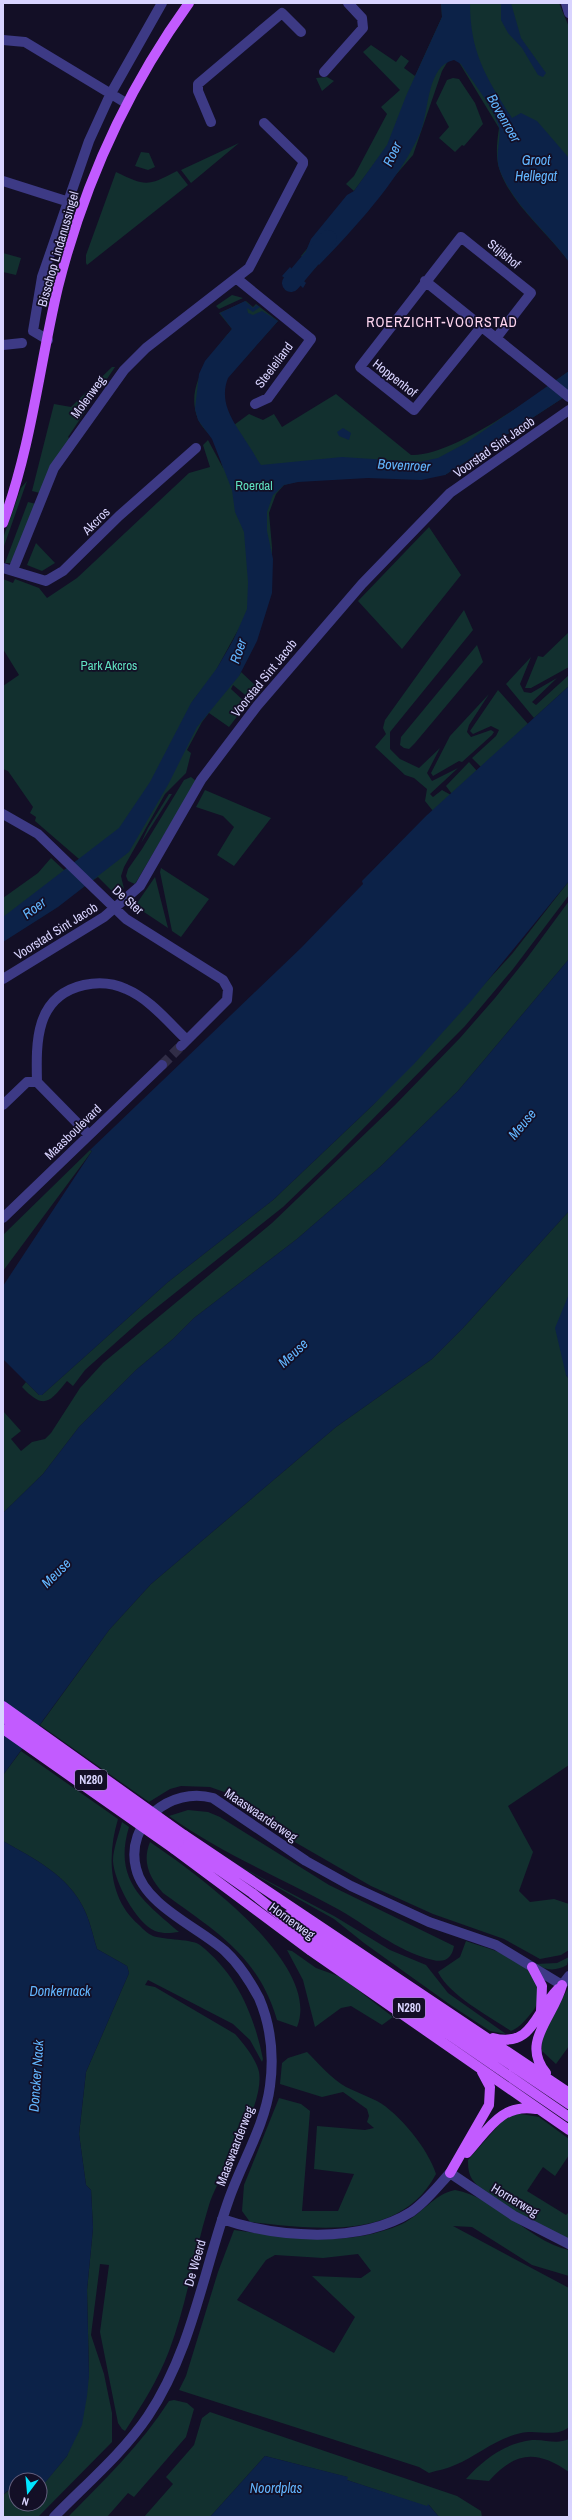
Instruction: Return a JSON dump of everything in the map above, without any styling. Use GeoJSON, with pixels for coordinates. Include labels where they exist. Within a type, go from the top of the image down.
{"type":"FeatureCollection","features":[{"type":"Feature","properties":{"kind":"main road","name":"Bisschop Lindanussingel"},"geometry":{"type":"LineString","coordinates":[[3,523],[27,444],[58,289],[73,232],[95,171],[126,103],[156,53],[190,3]]}},
{"type":"Feature","properties":{"kind":"main road","name":"Hornerweg"},"geometry":{"type":"LineString","coordinates":[[3,1706],[179,1842],[311,1951],[569,2130]]}},
{"type":"Feature","properties":{"kind":"main road","name":"Hornerweg"},"geometry":{"type":"LineString","coordinates":[[3,1718],[252,1894],[310,1939],[569,2117]]}},
{"type":"Feature","properties":{"kind":"main road","name":"Hornerweg"},"geometry":{"type":"LineString","coordinates":[[3,1729],[482,2033],[569,2093]]}},
{"type":"Feature","properties":{"kind":"main road","name":"Hornerweg"},"geometry":{"type":"LineString","coordinates":[[252,1894],[317,1933],[569,2104]]}},
{"type":"Feature","properties":{"kind":"main road"},"geometry":{"type":"LineString","coordinates":[[532,1967],[542,1986],[540,2013]]}},
{"type":"Feature","properties":{"kind":"main road"},"geometry":{"type":"LineString","coordinates":[[482,2033],[504,2041],[518,2039],[527,2032],[562,1985]]}},
{"type":"Feature","properties":{"kind":"main road"},"geometry":{"type":"LineString","coordinates":[[555,2084],[539,2065],[534,2049],[537,2038],[560,1996],[562,1985]]}},
{"type":"Feature","properties":{"kind":"main road"},"geometry":{"type":"LineString","coordinates":[[450,2173],[489,2106],[490,2087],[479,2068]]}},
{"type":"Feature","properties":{"kind":"main road"},"geometry":{"type":"LineString","coordinates":[[450,2173],[501,2115],[520,2107],[539,2109]]}},
{"type":"Feature","properties":{"kind":"street","name":"Bisschop Lindanussingel"},"geometry":{"type":"LineString","coordinates":[[48,340],[33,330],[42,276],[66,200],[89,141],[110,95],[162,3]]}},
{"type":"Feature","properties":{"kind":"street"},"geometry":{"type":"LineString","coordinates":[[324,72],[363,28],[362,18],[348,3]]}},
{"type":"Feature","properties":{"kind":"street"},"geometry":{"type":"LineString","coordinates":[[566,3],[569,13]]}},
{"type":"Feature","properties":{"kind":"street"},"geometry":{"type":"LineString","coordinates":[[211,122],[198,91],[198,84],[282,13],[301,32]]}},
{"type":"Feature","properties":{"kind":"street"},"geometry":{"type":"LineString","coordinates":[[3,40],[25,42],[110,95],[126,103]]}},
{"type":"Feature","properties":{"kind":"street","name":"Molenweg"},"geometry":{"type":"LineString","coordinates":[[8,569],[54,468],[124,370],[146,348],[249,268],[303,164],[302,160],[264,123]]}},
{"type":"Feature","properties":{"kind":"street"},"geometry":{"type":"LineString","coordinates":[[3,180],[66,200]]}},
{"type":"Feature","properties":{"kind":"street","name":"Stijlshof"},"geometry":{"type":"LineString","coordinates":[[425,281],[461,237],[531,293],[497,338]]}},
{"type":"Feature","properties":{"kind":"street","name":"Steeleiland"},"geometry":{"type":"LineString","coordinates":[[236,278],[311,339],[268,398],[255,404]]}},
{"type":"Feature","properties":{"kind":"street"},"geometry":{"type":"LineString","coordinates":[[425,281],[540,372],[569,397]]}},
{"type":"Feature","properties":{"kind":"street","name":"Hoppenhof"},"geometry":{"type":"LineString","coordinates":[[425,281],[360,367],[414,410],[482,326]]}},
{"type":"Feature","properties":{"kind":"street"},"geometry":{"type":"LineString","coordinates":[[3,344],[22,343]]}},
{"type":"Feature","properties":{"kind":"street","name":"Voorstad Sint Jacob"},"geometry":{"type":"LineString","coordinates":[[3,979],[115,908],[140,886],[174,823],[201,780],[257,706],[362,584],[450,493],[569,410]]}},
{"type":"Feature","properties":{"kind":"street","name":"Akcros"},"geometry":{"type":"LineString","coordinates":[[8,569],[46,580],[63,571],[119,516],[196,448]]}},
{"type":"Feature","properties":{"kind":"street","name":"De Ster"},"geometry":{"type":"LineString","coordinates":[[3,814],[38,834],[64,856],[126,919],[223,980],[228,989],[227,1000],[223,1005],[184,1043],[143,999],[126,989],[111,984],[95,983],[77,987],[55,1001],[43,1019],[36,1043],[37,1082]]}},
{"type":"Feature","properties":{"kind":"street","name":"Maasboulevard"},"geometry":{"type":"LineString","coordinates":[[3,1218],[162,1066]]}},
{"type":"Feature","properties":{"kind":"street"},"geometry":{"type":"LineString","coordinates":[[3,1106],[27,1082],[37,1082],[89,1135]]}},
{"type":"Feature","properties":{"kind":"street","name":"Maaswaarderweg"},"geometry":{"type":"LineString","coordinates":[[222,2219],[264,2111],[270,2088],[273,2057],[269,2029],[256,1993],[234,1960],[218,1945],[157,1901],[140,1881],[134,1862],[137,1840],[145,1823],[160,1806],[174,1799],[189,1795],[213,1798],[306,1861],[351,1886],[429,1922],[496,1945],[562,1985]]}},
{"type":"Feature","properties":{"kind":"street"},"geometry":{"type":"LineString","coordinates":[[562,1985],[569,1976]]}},
{"type":"Feature","properties":{"kind":"street"},"geometry":{"type":"LineString","coordinates":[[222,2219],[256,2228],[298,2233],[335,2234],[362,2231],[387,2224],[412,2211],[450,2173]]}},
{"type":"Feature","properties":{"kind":"street","name":"Hornerweg"},"geometry":{"type":"LineString","coordinates":[[450,2173],[514,2216],[569,2244]]}},
{"type":"Feature","properties":{"kind":"street","name":"De Weerd"},"geometry":{"type":"LineString","coordinates":[[54,2517],[134,2434],[163,2391],[186,2341],[222,2219]]}},
{"type":"Feature","properties":{"kind":"green space"},"geometry":{"type":"Polygon","coordinates":[[[441,3],[559,3],[569,27],[569,262],[522,207],[506,183],[497,161],[499,128],[457,59],[448,61],[442,71],[413,155],[315,268],[301,256],[375,167],[377,160],[354,191],[346,184],[354,176],[387,114],[381,107],[400,90],[363,52],[371,45],[396,62],[401,55],[409,61],[404,68],[415,76],[442,17],[441,3]]]}},
{"type":"Feature","properties":{"kind":"green space"},"geometry":{"type":"Polygon","coordinates":[[[327,77],[334,81],[322,91],[316,78],[327,77]]]}},
{"type":"Feature","properties":{"kind":"green space"},"geometry":{"type":"Polygon","coordinates":[[[453,78],[459,79],[475,103],[483,124],[464,146],[462,145],[455,152],[439,138],[449,127],[436,103],[447,80],[453,78]]]}},
{"type":"Feature","properties":{"kind":"green space"},"geometry":{"type":"Polygon","coordinates":[[[239,143],[191,183],[181,170],[239,143]]]}},
{"type":"Feature","properties":{"kind":"green space"},"geometry":{"type":"Polygon","coordinates":[[[141,152],[149,153],[155,167],[148,170],[135,166],[141,152]]]}},
{"type":"Feature","properties":{"kind":"green space"},"geometry":{"type":"Polygon","coordinates":[[[177,171],[188,185],[87,265],[86,255],[116,172],[134,180],[146,183],[159,180],[177,171]]]}},
{"type":"Feature","properties":{"kind":"green space"},"geometry":{"type":"Polygon","coordinates":[[[3,253],[21,258],[16,275],[3,272],[3,253]]]}},
{"type":"Feature","properties":{"kind":"green space"},"geometry":{"type":"Polygon","coordinates":[[[232,295],[243,298],[219,309],[216,306],[232,295]]]}},
{"type":"Feature","properties":{"kind":"green space","name":"Park Akcros"},"geometry":{"type":"Polygon","coordinates":[[[246,301],[253,307],[256,304],[278,321],[223,382],[220,393],[234,425],[249,414],[263,420],[274,414],[282,427],[336,394],[411,455],[428,453],[470,436],[515,409],[569,371],[569,394],[445,475],[331,473],[284,485],[276,494],[269,513],[272,547],[272,582],[239,676],[241,672],[258,688],[249,698],[233,685],[231,689],[245,702],[246,705],[229,727],[209,713],[202,722],[187,750],[191,753],[186,773],[165,794],[124,867],[121,876],[124,889],[122,887],[116,892],[112,891],[98,877],[3,941],[3,898],[38,873],[51,858],[64,870],[79,859],[35,821],[36,817],[30,813],[33,807],[8,771],[3,769],[3,686],[19,675],[3,649],[3,579],[13,583],[15,579],[39,588],[47,598],[77,578],[189,473],[210,467],[203,445],[208,440],[223,468],[215,442],[199,422],[195,407],[197,382],[202,371],[216,349],[232,329],[219,313],[246,301]],[[239,628],[214,674],[191,703],[218,672],[239,628]]]}},
{"type":"Feature","properties":{"kind":"green space"},"geometry":{"type":"Polygon","coordinates":[[[112,367],[115,367],[68,437],[70,439],[40,493],[32,491],[54,404],[71,407],[112,367]]]}},
{"type":"Feature","properties":{"kind":"green space"},"geometry":{"type":"Polygon","coordinates":[[[27,481],[3,549],[3,538],[21,488],[27,481]]]}},
{"type":"Feature","properties":{"kind":"green space"},"geometry":{"type":"Polygon","coordinates":[[[28,502],[36,504],[11,563],[5,563],[28,502]]]}},
{"type":"Feature","properties":{"kind":"green space"},"geometry":{"type":"Polygon","coordinates":[[[429,527],[461,575],[402,649],[358,601],[429,527]]]}},
{"type":"Feature","properties":{"kind":"green space"},"geometry":{"type":"Polygon","coordinates":[[[36,543],[55,563],[42,571],[27,565],[36,543]]]}},
{"type":"Feature","properties":{"kind":"green space"},"geometry":{"type":"Polygon","coordinates":[[[464,610],[473,630],[390,732],[390,749],[400,759],[419,768],[440,748],[427,773],[432,781],[458,768],[430,794],[433,797],[442,790],[451,795],[433,811],[425,801],[427,789],[414,778],[405,775],[375,747],[386,734],[383,728],[385,720],[464,610]]]}},
{"type":"Feature","properties":{"kind":"green space"},"geometry":{"type":"Polygon","coordinates":[[[569,632],[569,667],[531,688],[525,688],[538,656],[543,657],[569,632]]]}},
{"type":"Feature","properties":{"kind":"green space"},"geometry":{"type":"Polygon","coordinates":[[[477,645],[483,662],[415,743],[409,749],[404,748],[400,745],[401,737],[477,645]]]}},
{"type":"Feature","properties":{"kind":"green space"},"geometry":{"type":"Polygon","coordinates":[[[531,657],[520,684],[524,692],[531,693],[557,678],[532,702],[536,705],[569,675],[569,686],[534,718],[506,684],[531,657]]]}},
{"type":"Feature","properties":{"kind":"green space"},"geometry":{"type":"Polygon","coordinates":[[[498,690],[528,724],[481,767],[472,758],[496,736],[499,730],[491,726],[473,734],[470,731],[498,690]]]}},
{"type":"Feature","properties":{"kind":"green space"},"geometry":{"type":"Polygon","coordinates":[[[489,694],[469,725],[467,732],[471,737],[491,730],[494,732],[492,735],[462,762],[459,761],[433,776],[431,773],[450,736],[489,694]]]}},
{"type":"Feature","properties":{"kind":"green space"},"geometry":{"type":"Polygon","coordinates":[[[469,762],[477,771],[452,794],[446,786],[469,762]]]}},
{"type":"Feature","properties":{"kind":"green space"},"geometry":{"type":"Polygon","coordinates":[[[191,777],[196,781],[135,884],[128,881],[126,876],[128,869],[184,780],[191,777]]]}},
{"type":"Feature","properties":{"kind":"green space"},"geometry":{"type":"Polygon","coordinates":[[[205,790],[271,818],[234,866],[217,855],[234,827],[223,816],[196,807],[205,790]]]}},
{"type":"Feature","properties":{"kind":"green space"},"geometry":{"type":"Polygon","coordinates":[[[169,794],[172,794],[141,843],[148,828],[169,794]]]}},
{"type":"Feature","properties":{"kind":"green space"},"geometry":{"type":"Polygon","coordinates":[[[161,868],[209,899],[181,937],[172,931],[160,872],[161,868]]]}},
{"type":"Feature","properties":{"kind":"green space"},"geometry":{"type":"Polygon","coordinates":[[[155,877],[168,928],[135,906],[155,877]]]}},
{"type":"Feature","properties":{"kind":"green space"},"geometry":{"type":"Polygon","coordinates":[[[569,881],[569,895],[513,969],[465,1026],[335,1157],[283,1207],[141,1320],[85,1370],[73,1386],[67,1381],[51,1399],[46,1401],[36,1399],[22,1387],[26,1382],[39,1395],[42,1395],[168,1282],[273,1200],[373,1105],[512,954],[569,881]]]}},
{"type":"Feature","properties":{"kind":"green space"},"geometry":{"type":"Polygon","coordinates":[[[569,901],[569,959],[458,1091],[380,1167],[297,1239],[194,1318],[173,1339],[136,1370],[79,1427],[43,1474],[3,1513],[3,1411],[21,1431],[11,1439],[21,1451],[32,1442],[45,1439],[51,1433],[80,1388],[103,1363],[272,1223],[395,1105],[460,1038],[495,998],[569,901]]]}},
{"type":"Feature","properties":{"kind":"green space"},"geometry":{"type":"Polygon","coordinates":[[[90,1150],[92,1151],[3,1271],[3,1235],[90,1150]]]}},
{"type":"Feature","properties":{"kind":"green space"},"geometry":{"type":"Polygon","coordinates":[[[569,1211],[569,1294],[566,1303],[566,1375],[569,1379],[569,1765],[508,1806],[533,1852],[519,1891],[530,1902],[554,1899],[569,1904],[569,1950],[561,1955],[540,1959],[504,1939],[433,1914],[371,1886],[293,1841],[227,1793],[210,1787],[181,1786],[170,1789],[149,1802],[40,1725],[109,1630],[151,1584],[336,1427],[432,1359],[463,1328],[569,1211]]]}},
{"type":"Feature","properties":{"kind":"green space"},"geometry":{"type":"Polygon","coordinates":[[[21,1751],[118,1819],[112,1847],[112,1862],[116,1890],[121,1903],[144,1930],[151,1935],[196,1943],[213,1956],[234,1982],[242,1996],[255,2027],[263,2059],[262,2062],[250,2040],[233,2024],[148,1980],[145,1985],[155,1987],[235,2034],[246,2047],[257,2067],[259,2072],[259,2086],[249,2120],[209,2205],[186,2297],[169,2351],[155,2382],[125,2431],[118,2423],[100,2332],[109,2265],[100,2264],[91,2335],[104,2374],[112,2413],[112,2442],[48,2507],[48,2479],[67,2456],[89,2376],[87,2290],[93,2228],[91,2190],[86,2185],[79,2134],[86,2072],[129,1973],[127,1966],[97,1949],[84,1909],[69,1886],[38,1861],[3,1841],[3,1775],[21,1751]]]}},
{"type":"Feature","properties":{"kind":"green space"},"geometry":{"type":"Polygon","coordinates":[[[188,1810],[208,1812],[220,1817],[329,1885],[454,1946],[452,1954],[447,1959],[437,1961],[407,1951],[334,1907],[209,1842],[169,1816],[188,1810]]]}},
{"type":"Feature","properties":{"kind":"green space"},"geometry":{"type":"Polygon","coordinates":[[[122,1822],[129,1827],[125,1845],[125,1861],[128,1875],[134,1888],[154,1910],[179,1932],[161,1933],[148,1927],[134,1911],[127,1900],[117,1879],[113,1861],[122,1822]]]}},
{"type":"Feature","properties":{"kind":"green space"},"geometry":{"type":"Polygon","coordinates":[[[150,1842],[223,1897],[250,1922],[274,1949],[291,1976],[300,2002],[297,2027],[277,2020],[269,1997],[258,1978],[246,1961],[232,1946],[163,1893],[158,1887],[148,1869],[147,1856],[150,1842]]]}},
{"type":"Feature","properties":{"kind":"green space"},"geometry":{"type":"Polygon","coordinates":[[[232,1862],[334,1916],[390,1950],[426,1965],[448,1993],[506,2034],[490,2031],[452,2006],[364,1943],[334,1919],[232,1862]]]}},
{"type":"Feature","properties":{"kind":"green space"},"geometry":{"type":"Polygon","coordinates":[[[466,1941],[510,1957],[529,1971],[535,1980],[538,1991],[538,2001],[536,2006],[515,2029],[511,2031],[471,2005],[451,1989],[438,1972],[460,1957],[466,1941]]]}},
{"type":"Feature","properties":{"kind":"green space"},"geometry":{"type":"Polygon","coordinates":[[[287,1950],[292,1951],[316,1968],[341,1977],[393,2017],[382,2025],[351,2006],[341,2008],[315,2027],[303,1980],[287,1950]]]}},
{"type":"Feature","properties":{"kind":"green space"},"geometry":{"type":"Polygon","coordinates":[[[569,1957],[567,1965],[559,1968],[547,1969],[536,1964],[557,1963],[569,1957]]]}},
{"type":"Feature","properties":{"kind":"green space"},"geometry":{"type":"Polygon","coordinates":[[[569,1987],[569,2046],[556,2064],[542,2051],[542,2043],[547,2026],[569,1987]]]}},
{"type":"Feature","properties":{"kind":"green space"},"geometry":{"type":"Polygon","coordinates":[[[307,2052],[325,2071],[346,2087],[377,2101],[395,2114],[412,2133],[427,2154],[436,2174],[420,2196],[401,2211],[378,2221],[353,2226],[327,2228],[250,2222],[242,2211],[244,2185],[279,2098],[301,2104],[310,2111],[302,2211],[338,2211],[354,2174],[314,2169],[317,2126],[365,2130],[374,2128],[367,2122],[369,2116],[367,2109],[343,2092],[322,2097],[280,2084],[282,2063],[288,2058],[307,2052]]]}},
{"type":"Feature","properties":{"kind":"green space"},"geometry":{"type":"Polygon","coordinates":[[[515,2113],[539,2117],[569,2139],[569,2155],[555,2176],[543,2167],[527,2191],[566,2215],[569,2212],[569,2239],[530,2220],[499,2202],[476,2184],[470,2175],[468,2160],[504,2119],[515,2113]]]}},
{"type":"Feature","properties":{"kind":"green space"},"geometry":{"type":"Polygon","coordinates":[[[455,2190],[471,2194],[485,2201],[540,2238],[569,2250],[569,2276],[532,2265],[472,2227],[453,2226],[569,2288],[569,2427],[559,2432],[527,2432],[511,2436],[449,2468],[429,2473],[419,2467],[179,2390],[186,2376],[218,2272],[234,2230],[277,2236],[319,2239],[340,2239],[361,2236],[402,2224],[447,2192],[455,2190]],[[358,2254],[323,2258],[275,2255],[266,2260],[237,2300],[334,2353],[355,2317],[312,2276],[361,2278],[371,2271],[358,2254]]]}},
{"type":"Feature","properties":{"kind":"green space"},"geometry":{"type":"Polygon","coordinates":[[[174,2400],[187,2403],[194,2409],[186,2437],[134,2497],[128,2493],[107,2517],[68,2517],[134,2447],[169,2401],[174,2400]]]}},
{"type":"Feature","properties":{"kind":"green space"},"geometry":{"type":"Polygon","coordinates":[[[210,2412],[457,2496],[481,2511],[482,2517],[439,2517],[429,2505],[428,2507],[347,2480],[347,2477],[265,2456],[210,2517],[144,2517],[173,2484],[166,2477],[194,2445],[202,2418],[210,2412]]]}},
{"type":"Feature","properties":{"kind":"green space"},"geometry":{"type":"Polygon","coordinates":[[[569,2439],[569,2472],[546,2460],[536,2457],[526,2457],[517,2459],[508,2464],[489,2481],[466,2479],[487,2459],[513,2445],[532,2440],[560,2442],[569,2439]]]}},
{"type":"Feature","properties":{"kind":"green space"},"geometry":{"type":"Polygon","coordinates":[[[8,2491],[8,2512],[43,2512],[38,2517],[3,2517],[3,2495],[8,2491]]]}},
{"type":"Feature","properties":{"kind":"water"},"geometry":{"type":"Polygon","coordinates":[[[441,3],[470,3],[473,36],[476,50],[494,90],[512,118],[521,113],[537,121],[569,158],[569,262],[523,208],[507,186],[501,173],[498,161],[499,127],[488,103],[461,64],[454,60],[445,64],[439,70],[434,79],[430,90],[421,131],[401,167],[389,185],[362,219],[319,265],[306,251],[311,239],[347,195],[354,191],[387,145],[406,96],[442,17],[441,3]]]}},
{"type":"Feature","properties":{"kind":"water"},"geometry":{"type":"Polygon","coordinates":[[[501,3],[511,3],[521,38],[546,73],[543,77],[538,75],[522,48],[508,33],[501,20],[501,3]]]}},
{"type":"Feature","properties":{"kind":"water"},"geometry":{"type":"Polygon","coordinates":[[[290,267],[306,283],[303,288],[300,285],[297,288],[282,276],[290,267]]]}},
{"type":"Feature","properties":{"kind":"water","name":"Roerdal"},"geometry":{"type":"Polygon","coordinates":[[[245,301],[253,308],[257,305],[260,307],[253,312],[247,308],[248,313],[253,315],[262,311],[278,321],[228,378],[225,388],[225,398],[230,416],[261,465],[342,457],[419,462],[438,458],[466,443],[569,371],[569,394],[445,475],[421,480],[368,478],[298,482],[284,485],[273,495],[267,512],[267,531],[273,559],[272,593],[257,641],[239,676],[197,727],[169,783],[129,852],[58,907],[3,942],[3,917],[119,828],[150,782],[191,703],[217,668],[234,639],[247,609],[248,582],[244,532],[235,512],[232,490],[212,439],[198,420],[195,409],[199,374],[205,361],[232,329],[220,313],[245,301]]]}},
{"type":"Feature","properties":{"kind":"water"},"geometry":{"type":"Polygon","coordinates":[[[343,428],[351,433],[349,440],[339,436],[337,432],[343,428]]]}},
{"type":"Feature","properties":{"kind":"water"},"geometry":{"type":"Polygon","coordinates":[[[569,686],[569,881],[471,1001],[414,1064],[373,1105],[273,1200],[168,1282],[42,1395],[39,1395],[3,1359],[3,1286],[92,1151],[90,1150],[301,948],[363,884],[362,881],[426,816],[569,686]]]}},
{"type":"Feature","properties":{"kind":"water","name":"Meuse"},"geometry":{"type":"Polygon","coordinates":[[[569,959],[569,1211],[463,1328],[432,1359],[336,1427],[151,1584],[109,1630],[3,1775],[3,1513],[43,1474],[79,1427],[136,1370],[173,1339],[194,1318],[297,1239],[380,1167],[458,1091],[569,959]]]}},
{"type":"Feature","properties":{"kind":"water"},"geometry":{"type":"Polygon","coordinates":[[[569,1294],[569,1379],[566,1375],[555,1328],[569,1294]]]}},
{"type":"Feature","properties":{"kind":"water","name":"Donkernack"},"geometry":{"type":"Polygon","coordinates":[[[3,1841],[38,1861],[69,1886],[84,1909],[97,1949],[127,1966],[129,1973],[86,2072],[79,2134],[86,2185],[91,2190],[93,2228],[87,2290],[89,2376],[82,2425],[67,2456],[48,2479],[48,2472],[8,2472],[8,2491],[3,2495],[3,1841]]]}},
{"type":"Feature","properties":{"kind":"water","name":"Noordplas"},"geometry":{"type":"Polygon","coordinates":[[[265,2456],[348,2477],[347,2480],[427,2506],[428,2504],[439,2517],[210,2517],[265,2456]]]}},
{"type":"Feature","properties":{"kind":"waterway","name":"Roer"},"geometry":{"type":"LineString","coordinates":[[291,283],[328,239]]}},
{"type":"Feature","properties":{"kind":"tunnel"},"geometry":{"type":"LineString","coordinates":[[162,1065],[181,1046]]}},
{"type":"Feature","properties":{"kind":"district","name":"ROERZICHT-VOORSTAD"},"geometry":{"type":"Point","coordinates":[442,322]}},
{"type":"Feature","properties":{"kind":"water label","name":"Bovenroer"},"geometry":{"type":"Point","coordinates":[504,118]}},
{"type":"Feature","properties":{"kind":"water label","name":"Groot Hellegat"},"geometry":{"type":"Point","coordinates":[536,168]}},
{"type":"Feature","properties":{"kind":"water label","name":"Bovenroer"},"geometry":{"type":"Point","coordinates":[404,465]}},
{"type":"Feature","properties":{"kind":"water label","name":"Doncker Nack"},"geometry":{"type":"Point","coordinates":[36,2076]}}]}
